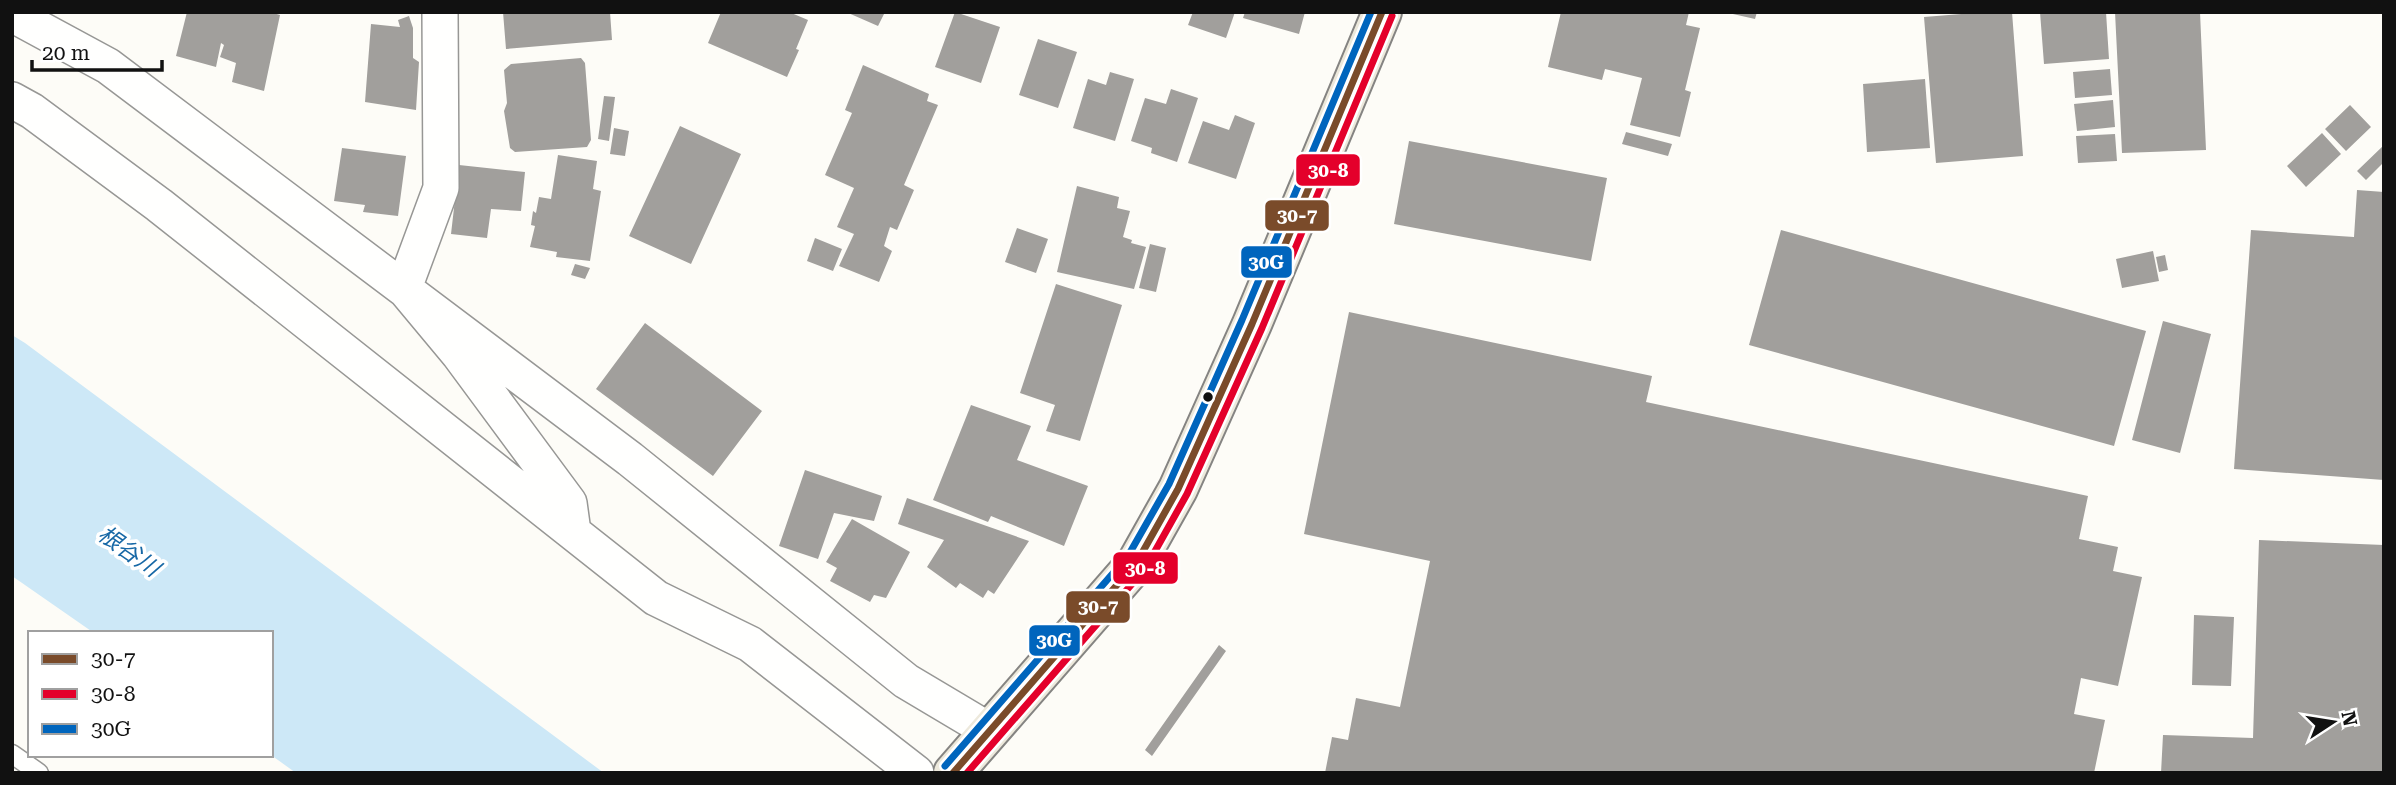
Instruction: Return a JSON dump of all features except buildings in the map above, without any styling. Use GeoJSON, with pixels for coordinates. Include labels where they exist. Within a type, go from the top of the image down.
{"type":"FeatureCollection","features":[{"type":"Feature","properties":{"kind":"main road"},"geometry":{"type":"LineString","coordinates":[[953,773],[1137,562],[1178,489],[1252,324],[1382,12]]}},
{"type":"Feature","properties":{"kind":"street"},"geometry":{"type":"LineString","coordinates":[[404,288],[441,188],[440,12]]}},
{"type":"Feature","properties":{"kind":"street"},"geometry":{"type":"LineString","coordinates":[[12,14],[108,66],[630,459],[906,681],[990,731]]}},
{"type":"Feature","properties":{"kind":"street"},"geometry":{"type":"LineString","coordinates":[[12,100],[32,111],[169,214],[656,598],[750,644],[916,773]]}},
{"type":"Feature","properties":{"kind":"street"},"geometry":{"type":"LineString","coordinates":[[404,288],[459,354],[569,503],[573,532]]}},
{"type":"Feature","properties":{"kind":"lane"},"geometry":{"type":"LineString","coordinates":[[12,754],[38,773]]}},
{"type":"Feature","properties":{"kind":"water","name":"根谷川"},"geometry":{"type":"Polygon","coordinates":[[[12,335],[604,773],[296,773],[273,756],[273,631],[91,631],[12,576],[12,335]]]}},
{"type":"Feature","properties":{"kind":"transit line","name":"30G"},"geometry":{"type":"LineString","coordinates":[[945,766],[1128,556],[1169,484],[1242,320],[1371,12]]}},
{"type":"Feature","properties":{"kind":"transit line","name":"30-7"},"geometry":{"type":"LineString","coordinates":[[953,773],[1137,562],[1178,489],[1252,324],[1382,12]]}},
{"type":"Feature","properties":{"kind":"transit line","name":"30-8"},"geometry":{"type":"LineString","coordinates":[[967,773],[1145,569],[1187,494],[1262,328],[1392,16]]}}]}
